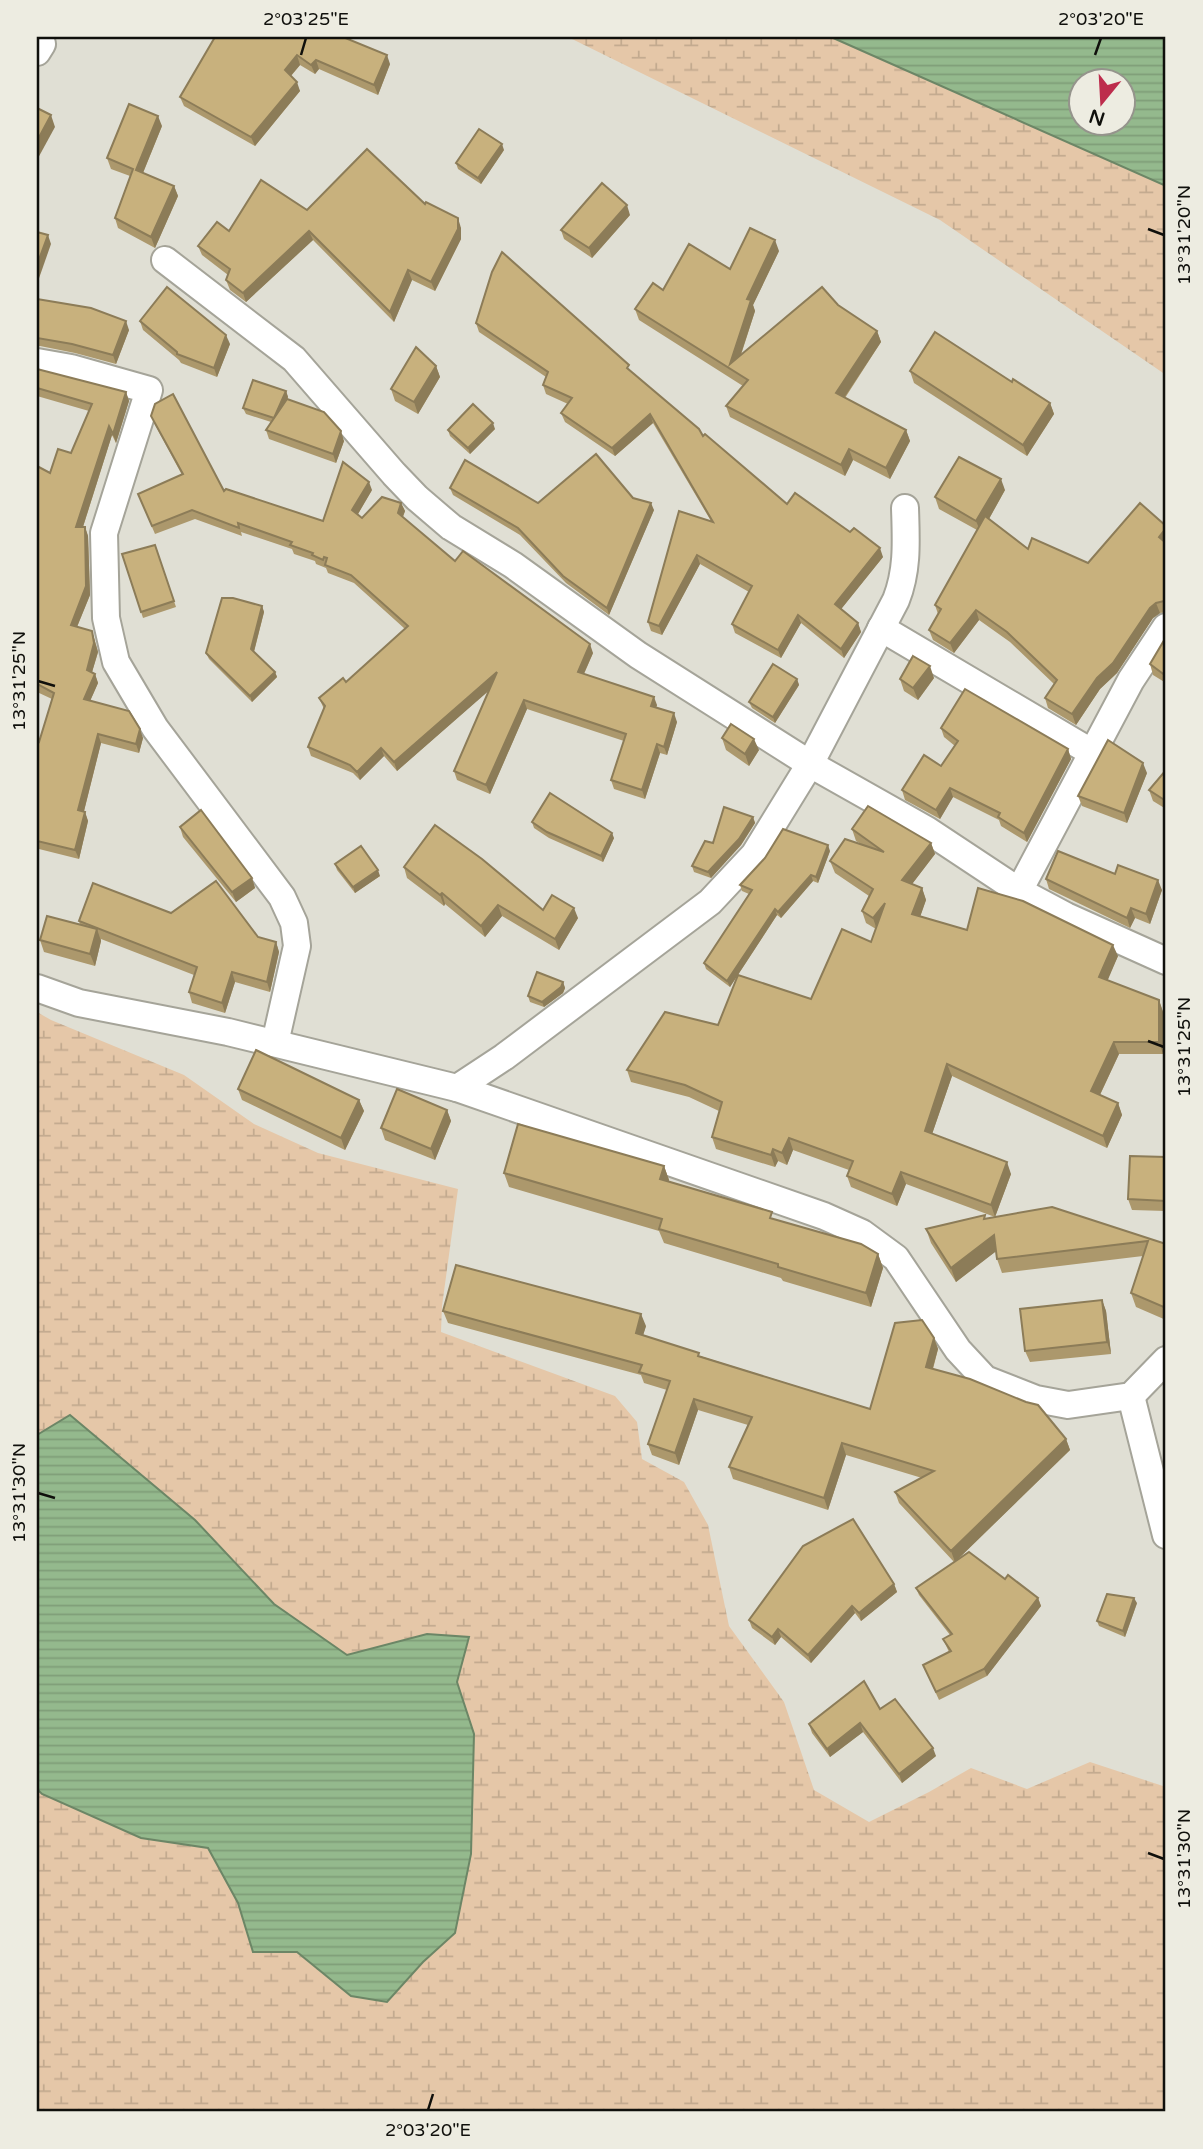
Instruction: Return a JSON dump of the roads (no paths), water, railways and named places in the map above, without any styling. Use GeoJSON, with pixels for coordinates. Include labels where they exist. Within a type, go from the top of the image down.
{"type":"FeatureCollection","features":[{"type":"Feature","properties":{"kind":"street"},"geometry":{"type":"LineString","coordinates":[[165,260],[294,359],[394,474],[451,527],[513,565],[638,655],[810,764],[927,830],[1019,891],[1066,916],[1166,961]]}},
{"type":"Feature","properties":{"kind":"street"},"geometry":{"type":"LineString","coordinates":[[37,362],[71,368],[149,390],[104,533],[106,618],[116,662],[148,717],[282,897],[294,923],[297,946],[275,1044]]}},
{"type":"Feature","properties":{"kind":"street"},"geometry":{"type":"LineString","coordinates":[[457,1088],[504,1057],[710,902],[754,855],[810,764],[904,581],[905,508]]}},
{"type":"Feature","properties":{"kind":"street"},"geometry":{"type":"LineString","coordinates":[[1019,891],[1091,751],[1131,680],[1166,627]]}},
{"type":"Feature","properties":{"kind":"street"},"geometry":{"type":"LineString","coordinates":[[881,628],[1091,751]]}},
{"type":"Feature","properties":{"kind":"street"},"geometry":{"type":"LineString","coordinates":[[37,988],[79,1003],[228,1031],[457,1088],[824,1216],[862,1233],[896,1258],[958,1350],[985,1379],[1052,1404],[1068,1405],[1131,1396],[1166,1360]]}},
{"type":"Feature","properties":{"kind":"street"},"geometry":{"type":"LineString","coordinates":[[1131,1396],[1166,1535]]}}]}
